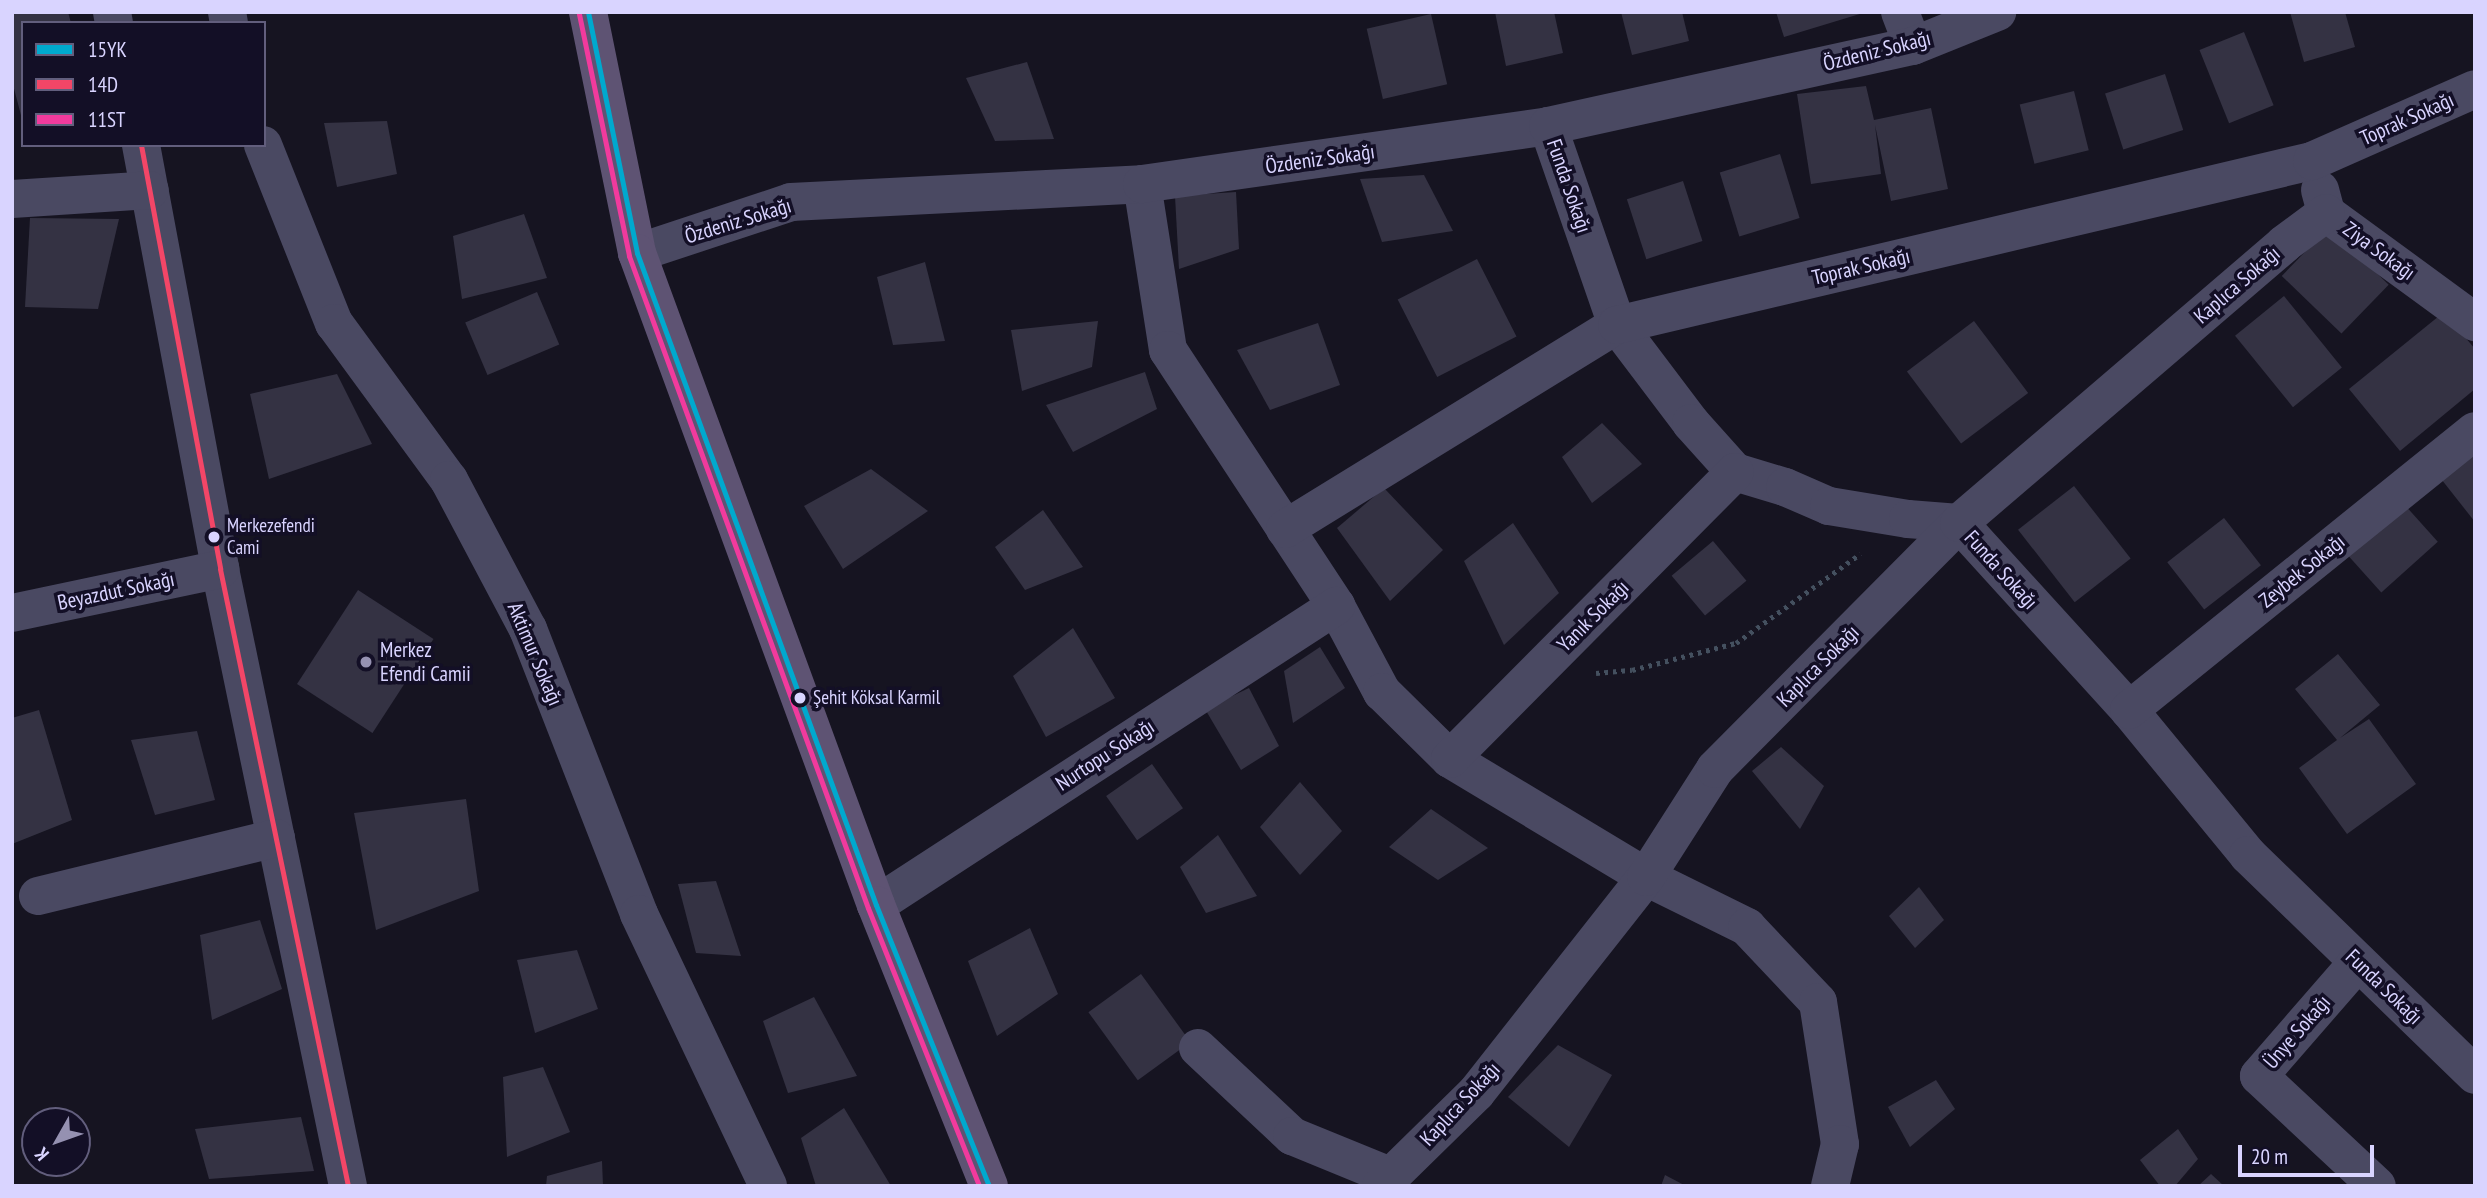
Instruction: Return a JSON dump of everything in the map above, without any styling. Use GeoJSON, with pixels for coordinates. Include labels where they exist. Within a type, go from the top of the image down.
{"type":"FeatureCollection","features":[{"type":"Feature","properties":{"kind":"main road"},"geometry":{"type":"LineString","coordinates":[[592,14],[636,253],[876,905],[989,1186]]}},
{"type":"Feature","properties":{"kind":"street","name":"Özdeniz Sokağı"},"geometry":{"type":"LineString","coordinates":[[636,253],[791,202],[1142,184],[1548,127],[1906,29],[1997,12]]}},
{"type":"Feature","properties":{"kind":"street","name":"Toprak Sokağı"},"geometry":{"type":"LineString","coordinates":[[1285,529],[1617,325],[2312,161],[2475,89]]}},
{"type":"Feature","properties":{"kind":"street","name":"Funda Sokağı"},"geometry":{"type":"LineString","coordinates":[[1548,127],[1617,325],[1690,423],[1735,472],[1785,487],[1829,506],[1908,520],[1959,523],[2129,710],[2248,855],[2475,1075]]}},
{"type":"Feature","properties":{"kind":"street"},"geometry":{"type":"LineString","coordinates":[[141,147],[220,569],[348,1186]]}},
{"type":"Feature","properties":{"kind":"street","name":"Aktimur Sokağı"},"geometry":{"type":"LineString","coordinates":[[264,147],[334,323],[449,480],[528,629],[639,914],[768,1186]]}},
{"type":"Feature","properties":{"kind":"street","name":"Ziya Sokağı"},"geometry":{"type":"LineString","coordinates":[[2312,161],[2326,213],[2475,322]]}},
{"type":"Feature","properties":{"kind":"street"},"geometry":{"type":"LineString","coordinates":[[1142,184],[1168,349],[1336,606],[1382,692],[1450,759],[1646,877],[1747,927],[1818,1002],[1840,1144],[1830,1186]]}},
{"type":"Feature","properties":{"kind":"street"},"geometry":{"type":"LineString","coordinates":[[12,199],[150,190]]}},
{"type":"Feature","properties":{"kind":"street","name":"Kaplıca Sokağı"},"geometry":{"type":"LineString","coordinates":[[1386,1181],[1476,1093],[1646,877],[1715,769],[1959,523],[2284,244],[2326,213]]}},
{"type":"Feature","properties":{"kind":"street","name":"Zeybek Sokağı"},"geometry":{"type":"LineString","coordinates":[[2129,710],[2475,431]]}},
{"type":"Feature","properties":{"kind":"street","name":"Yanık Sokağı"},"geometry":{"type":"LineString","coordinates":[[1450,759],[1735,472]]}},
{"type":"Feature","properties":{"kind":"street","name":"Beyazdut Sokağı"},"geometry":{"type":"LineString","coordinates":[[12,613],[220,569]]}},
{"type":"Feature","properties":{"kind":"street","name":"Nurtopu Sokağı"},"geometry":{"type":"LineString","coordinates":[[876,905],[1336,606]]}},
{"type":"Feature","properties":{"kind":"street"},"geometry":{"type":"LineString","coordinates":[[38,896],[276,838]]}},
{"type":"Feature","properties":{"kind":"street","name":"Ünye Sokağı"},"geometry":{"type":"LineString","coordinates":[[2358,962],[2259,1076],[2377,1186]]}},
{"type":"Feature","properties":{"kind":"street"},"geometry":{"type":"LineString","coordinates":[[1198,1048],[1292,1136],[1386,1181]]}},
{"type":"Feature","properties":{"kind":"path"},"geometry":{"type":"LineString","coordinates":[[1533,677],[1632,670],[1736,643],[1908,520]]}},
{"type":"Feature","properties":{"kind":"building"},"geometry":{"type":"Polygon","coordinates":[[[12,12],[68,12],[70,21],[21,21],[21,115],[12,81],[12,12]]]}},
{"type":"Feature","properties":{"kind":"building"},"geometry":{"type":"Polygon","coordinates":[[[1495,12],[1554,12],[1563,53],[1506,66],[1495,12]]]}},
{"type":"Feature","properties":{"kind":"building"},"geometry":{"type":"Polygon","coordinates":[[[1621,12],[1682,12],[1689,41],[1632,55],[1621,12]]]}},
{"type":"Feature","properties":{"kind":"building"},"geometry":{"type":"Polygon","coordinates":[[[1776,12],[1863,12],[1863,13],[1784,37],[1776,12]]]}},
{"type":"Feature","properties":{"kind":"building"},"geometry":{"type":"Polygon","coordinates":[[[2290,12],[2345,12],[2355,47],[2304,62],[2290,12]]]}},
{"type":"Feature","properties":{"kind":"building"},"geometry":{"type":"Polygon","coordinates":[[[1431,14],[1447,84],[1383,99],[1367,29],[1431,14]]]}},
{"type":"Feature","properties":{"kind":"building"},"geometry":{"type":"Polygon","coordinates":[[[2244,32],[2274,105],[2229,123],[2199,50],[2244,32]]]}},
{"type":"Feature","properties":{"kind":"building"},"geometry":{"type":"Polygon","coordinates":[[[1027,62],[1054,139],[995,141],[966,78],[1027,62]]]}},
{"type":"Feature","properties":{"kind":"building"},"geometry":{"type":"Polygon","coordinates":[[[2165,74],[2183,130],[2123,150],[2105,93],[2165,74]]]}},
{"type":"Feature","properties":{"kind":"building"},"geometry":{"type":"Polygon","coordinates":[[[1866,86],[1874,120],[1931,108],[1948,189],[1891,201],[1875,125],[1881,174],[1811,184],[1797,94],[1866,86]]]}},
{"type":"Feature","properties":{"kind":"building"},"geometry":{"type":"Polygon","coordinates":[[[2074,91],[2089,150],[2034,164],[2020,105],[2074,91]]]}},
{"type":"Feature","properties":{"kind":"building"},"geometry":{"type":"Polygon","coordinates":[[[387,121],[397,174],[337,187],[324,123],[387,121]]]}},
{"type":"Feature","properties":{"kind":"building"},"geometry":{"type":"Polygon","coordinates":[[[1780,154],[1800,218],[1739,236],[1720,172],[1780,154]]]}},
{"type":"Feature","properties":{"kind":"building"},"geometry":{"type":"Polygon","coordinates":[[[1424,175],[1453,231],[1382,242],[1360,179],[1424,175]]]}},
{"type":"Feature","properties":{"kind":"building"},"geometry":{"type":"Polygon","coordinates":[[[1683,181],[1702,241],[1646,259],[1627,199],[1683,181]]]}},
{"type":"Feature","properties":{"kind":"building"},"geometry":{"type":"Polygon","coordinates":[[[1236,192],[1239,249],[1179,269],[1175,196],[1236,192]]]}},
{"type":"Feature","properties":{"kind":"building"},"geometry":{"type":"Polygon","coordinates":[[[524,214],[547,278],[462,299],[453,236],[524,214]]]}},
{"type":"Feature","properties":{"kind":"building"},"geometry":{"type":"Polygon","coordinates":[[[30,218],[119,219],[98,309],[25,307],[30,218]]]}},
{"type":"Feature","properties":{"kind":"building"},"geometry":{"type":"Polygon","coordinates":[[[2329,227],[2389,285],[2341,334],[2282,276],[2329,227]]]}},
{"type":"Feature","properties":{"kind":"building"},"geometry":{"type":"Polygon","coordinates":[[[1477,259],[1516,337],[1437,377],[1398,299],[1477,259]]]}},
{"type":"Feature","properties":{"kind":"building"},"geometry":{"type":"Polygon","coordinates":[[[925,262],[945,341],[893,345],[877,277],[925,262]]]}},
{"type":"Feature","properties":{"kind":"building"},"geometry":{"type":"Polygon","coordinates":[[[537,292],[559,344],[487,375],[465,322],[537,292]]]}},
{"type":"Feature","properties":{"kind":"building"},"geometry":{"type":"Polygon","coordinates":[[[2284,296],[2342,367],[2293,407],[2235,336],[2284,296]]]}},
{"type":"Feature","properties":{"kind":"building"},"geometry":{"type":"Polygon","coordinates":[[[2444,312],[2475,349],[2475,389],[2400,451],[2349,389],[2444,312]]]}},
{"type":"Feature","properties":{"kind":"building"},"geometry":{"type":"Polygon","coordinates":[[[1098,321],[1092,367],[1022,391],[1011,330],[1098,321]]]}},
{"type":"Feature","properties":{"kind":"building"},"geometry":{"type":"Polygon","coordinates":[[[1974,321],[2028,393],[1961,443],[1907,372],[1974,321]]]}},
{"type":"Feature","properties":{"kind":"building"},"geometry":{"type":"Polygon","coordinates":[[[1318,323],[1340,385],[1270,410],[1237,350],[1318,323]]]}},
{"type":"Feature","properties":{"kind":"building"},"geometry":{"type":"Polygon","coordinates":[[[1145,372],[1157,409],[1073,452],[1046,405],[1145,372]]]}},
{"type":"Feature","properties":{"kind":"building"},"geometry":{"type":"Polygon","coordinates":[[[337,374],[372,444],[269,479],[250,394],[337,374]]]}},
{"type":"Feature","properties":{"kind":"building"},"geometry":{"type":"Polygon","coordinates":[[[1602,423],[1642,464],[1592,503],[1562,457],[1602,423]]]}},
{"type":"Feature","properties":{"kind":"building"},"geometry":{"type":"Polygon","coordinates":[[[2475,445],[2475,522],[2438,475],[2475,445]]]}},
{"type":"Feature","properties":{"kind":"building"},"geometry":{"type":"Polygon","coordinates":[[[871,469],[928,511],[843,569],[804,506],[871,469]]]}},
{"type":"Feature","properties":{"kind":"building"},"geometry":{"type":"Polygon","coordinates":[[[2074,486],[2131,558],[2075,602],[2018,530],[2074,486]]]}},
{"type":"Feature","properties":{"kind":"building"},"geometry":{"type":"Polygon","coordinates":[[[1384,488],[1443,550],[1390,601],[1337,528],[1384,488]]]}},
{"type":"Feature","properties":{"kind":"building"},"geometry":{"type":"Polygon","coordinates":[[[2403,503],[2438,542],[2381,592],[2347,554],[2403,503]]]}},
{"type":"Feature","properties":{"kind":"building"},"geometry":{"type":"Polygon","coordinates":[[[1043,510],[1083,567],[1025,590],[995,547],[1043,510]]]}},
{"type":"Feature","properties":{"kind":"building"},"geometry":{"type":"Polygon","coordinates":[[[2224,518],[2261,565],[2204,610],[2167,562],[2224,518]]]}},
{"type":"Feature","properties":{"kind":"building"},"geometry":{"type":"Polygon","coordinates":[[[1513,523],[1559,593],[1504,645],[1464,561],[1513,523]]]}},
{"type":"Feature","properties":{"kind":"building"},"geometry":{"type":"Polygon","coordinates":[[[1713,541],[1746,581],[1705,616],[1672,576],[1713,541]]]}},
{"type":"Feature","properties":{"kind":"building","name":"Merkez Efendi Camii"},"geometry":{"type":"Polygon","coordinates":[[[358,590],[433,639],[372,733],[297,684],[358,590]]]}},
{"type":"Feature","properties":{"kind":"building"},"geometry":{"type":"Polygon","coordinates":[[[1073,628],[1115,698],[1046,737],[1013,676],[1073,628]]]}},
{"type":"Feature","properties":{"kind":"building"},"geometry":{"type":"Polygon","coordinates":[[[1320,647],[1345,688],[1293,723],[1284,671],[1320,647]]]}},
{"type":"Feature","properties":{"kind":"building"},"geometry":{"type":"Polygon","coordinates":[[[2338,654],[2380,705],[2340,738],[2369,719],[2416,784],[2347,834],[2299,768],[2337,740],[2295,689],[2338,654]]]}},
{"type":"Feature","properties":{"kind":"building"},"geometry":{"type":"Polygon","coordinates":[[[1249,688],[1279,746],[1241,770],[1205,709],[1249,688]]]}},
{"type":"Feature","properties":{"kind":"building"},"geometry":{"type":"Polygon","coordinates":[[[39,710],[72,820],[12,844],[12,718],[39,710]]]}},
{"type":"Feature","properties":{"kind":"building"},"geometry":{"type":"Polygon","coordinates":[[[197,731],[215,800],[155,815],[131,740],[197,731]]]}},
{"type":"Feature","properties":{"kind":"building"},"geometry":{"type":"Polygon","coordinates":[[[1781,747],[1824,786],[1800,829],[1752,771],[1781,747]]]}},
{"type":"Feature","properties":{"kind":"building"},"geometry":{"type":"Polygon","coordinates":[[[1152,764],[1183,808],[1137,840],[1106,796],[1152,764]]]}},
{"type":"Feature","properties":{"kind":"building"},"geometry":{"type":"Polygon","coordinates":[[[1300,782],[1342,831],[1300,875],[1260,827],[1300,782]]]}},
{"type":"Feature","properties":{"kind":"building"},"geometry":{"type":"Polygon","coordinates":[[[466,799],[479,891],[376,930],[354,813],[466,799]]]}},
{"type":"Feature","properties":{"kind":"building"},"geometry":{"type":"Polygon","coordinates":[[[1431,809],[1488,848],[1438,880],[1389,847],[1431,809]]]}},
{"type":"Feature","properties":{"kind":"building"},"geometry":{"type":"Polygon","coordinates":[[[1218,835],[1257,896],[1206,913],[1180,867],[1218,835]]]}},
{"type":"Feature","properties":{"kind":"building"},"geometry":{"type":"Polygon","coordinates":[[[716,881],[741,956],[696,953],[678,884],[716,881]]]}},
{"type":"Feature","properties":{"kind":"building"},"geometry":{"type":"Polygon","coordinates":[[[1919,887],[1944,920],[1915,948],[1889,916],[1919,887]]]}},
{"type":"Feature","properties":{"kind":"building"},"geometry":{"type":"Polygon","coordinates":[[[260,920],[282,989],[212,1020],[200,935],[260,920]]]}},
{"type":"Feature","properties":{"kind":"building"},"geometry":{"type":"Polygon","coordinates":[[[1030,928],[1058,994],[997,1036],[968,961],[1030,928]]]}},
{"type":"Feature","properties":{"kind":"building"},"geometry":{"type":"Polygon","coordinates":[[[577,950],[598,1009],[535,1033],[517,960],[577,950]]]}},
{"type":"Feature","properties":{"kind":"building"},"geometry":{"type":"Polygon","coordinates":[[[1141,974],[1190,1042],[1138,1080],[1088,1012],[1141,974]]]}},
{"type":"Feature","properties":{"kind":"building"},"geometry":{"type":"Polygon","coordinates":[[[814,997],[857,1076],[788,1093],[763,1021],[814,997]]]}},
{"type":"Feature","properties":{"kind":"building"},"geometry":{"type":"Polygon","coordinates":[[[1558,1045],[1612,1075],[1569,1147],[1508,1097],[1558,1045]]]}},
{"type":"Feature","properties":{"kind":"building"},"geometry":{"type":"Polygon","coordinates":[[[543,1067],[570,1132],[507,1157],[503,1077],[543,1067]]]}},
{"type":"Feature","properties":{"kind":"building"},"geometry":{"type":"Polygon","coordinates":[[[1936,1080],[1955,1109],[1910,1147],[1888,1107],[1936,1080]]]}},
{"type":"Feature","properties":{"kind":"building"},"geometry":{"type":"Polygon","coordinates":[[[844,1108],[891,1186],[816,1186],[801,1138],[844,1108]]]}},
{"type":"Feature","properties":{"kind":"building"},"geometry":{"type":"Polygon","coordinates":[[[301,1117],[314,1171],[209,1179],[195,1129],[301,1117]]]}},
{"type":"Feature","properties":{"kind":"building"},"geometry":{"type":"Polygon","coordinates":[[[2178,1129],[2198,1159],[2175,1186],[2160,1186],[2140,1160],[2178,1129]]]}},
{"type":"Feature","properties":{"kind":"building"},"geometry":{"type":"Polygon","coordinates":[[[602,1161],[603,1186],[546,1186],[547,1176],[602,1161]]]}},
{"type":"Feature","properties":{"kind":"building"},"geometry":{"type":"Polygon","coordinates":[[[2211,1174],[2224,1186],[2198,1186],[2211,1174]]]}},
{"type":"Feature","properties":{"kind":"building"},"geometry":{"type":"Polygon","coordinates":[[[1665,1175],[1686,1186],[1661,1186],[1665,1175]]]}},
{"type":"Feature","properties":{"kind":"transit line","name":"15YK"},"geometry":{"type":"LineString","coordinates":[[588,12],[637,253],[876,905],[989,1186]]}},
{"type":"Feature","properties":{"kind":"transit line","name":"11ST"},"geometry":{"type":"LineString","coordinates":[[579,14],[629,256],[868,908],[979,1186]]}},
{"type":"Feature","properties":{"kind":"transit line","name":"14D"},"geometry":{"type":"LineString","coordinates":[[141,147],[220,569],[348,1186]]}},
{"type":"Feature","properties":{"kind":"place","name":"Merkezefendi Cami"},"geometry":{"type":"Point","coordinates":[214,537]}},
{"type":"Feature","properties":{"kind":"place","name":"Merkez Efendi Camii"},"geometry":{"type":"Point","coordinates":[366,662]}},
{"type":"Feature","properties":{"kind":"place","name":"Şehit Köksal Karmil"},"geometry":{"type":"Point","coordinates":[800,698]}}]}
